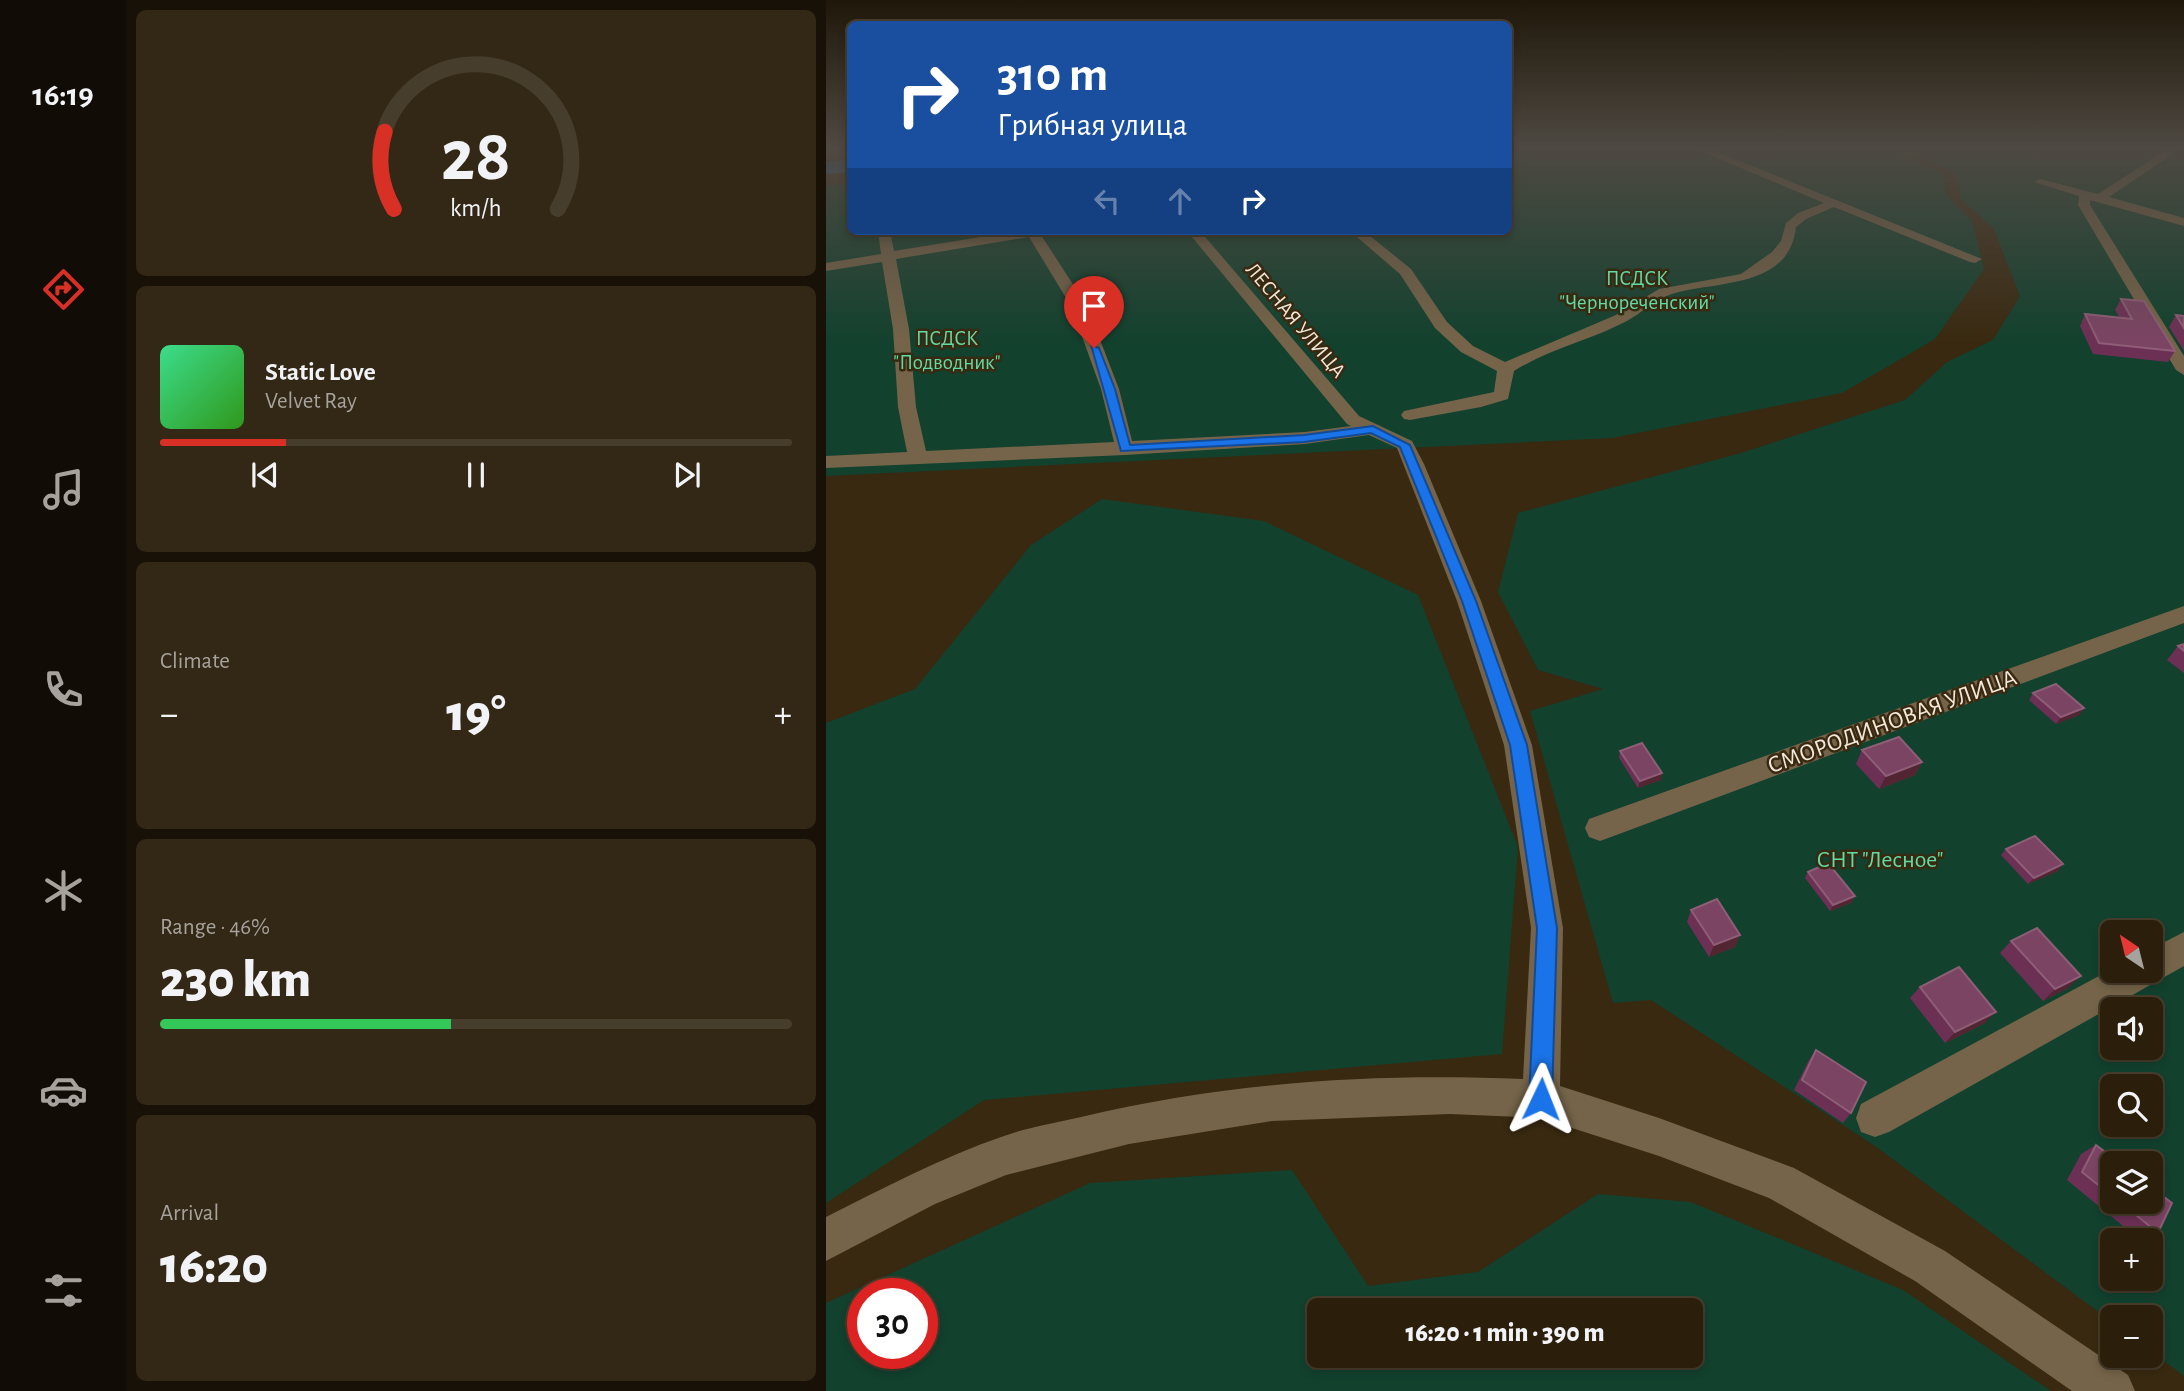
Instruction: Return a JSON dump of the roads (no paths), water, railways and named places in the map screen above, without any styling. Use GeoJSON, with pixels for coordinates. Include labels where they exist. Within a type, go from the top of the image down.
{"type":"FeatureCollection","features":[{"type":"Feature","properties":{"kind":"street"},"geometry":{"type":"LineString","coordinates":[[1410,415],[1481,402],[1502,394],[1506,369],[1524,358],[1621,318],[1664,292],[1745,276],[1777,255],[1788,241],[1790,226],[1806,214]]}},
{"type":"Feature","properties":{"kind":"street"},"geometry":{"type":"LineString","coordinates":[[1860,214],[1975,259]]}},
{"type":"Feature","properties":{"kind":"street"},"geometry":{"type":"LineString","coordinates":[[2089,214],[2184,370]]}},
{"type":"Feature","properties":{"kind":"street"},"geometry":{"type":"LineString","coordinates":[[2156,214],[2184,222]]}},
{"type":"Feature","properties":{"kind":"street"},"geometry":{"type":"LineString","coordinates":[[885,235],[901,330],[907,407],[918,459]]}},
{"type":"Feature","properties":{"kind":"street"},"geometry":{"type":"LineString","coordinates":[[826,267],[1012,235]]}},
{"type":"Feature","properties":{"kind":"street"},"geometry":{"type":"LineString","coordinates":[[1038,235],[1079,306],[1110,389],[1125,449]]}},
{"type":"Feature","properties":{"kind":"street","name":"ЛЕСНАЯ УЛИЦА"},"geometry":{"type":"LineString","coordinates":[[1195,235],[1353,420],[1405,445],[1469,601],[1518,745],[1547,928],[1541,1099]]}},
{"type":"Feature","properties":{"kind":"street"},"geometry":{"type":"LineString","coordinates":[[1361,235],[1406,272],[1418,294],[1441,325],[1467,349],[1506,369]]}},
{"type":"Feature","properties":{"kind":"street"},"geometry":{"type":"LineString","coordinates":[[826,462],[1125,449],[1304,438],[1373,429]]}},
{"type":"Feature","properties":{"kind":"street","name":"СМОРОДИНОВАЯ УЛИЦА"},"geometry":{"type":"LineString","coordinates":[[1600,828],[2184,614]]}},
{"type":"Feature","properties":{"kind":"street"},"geometry":{"type":"LineString","coordinates":[[2163,960],[2184,948]]}},
{"type":"Feature","properties":{"kind":"street"},"geometry":{"type":"LineString","coordinates":[[1875,1118],[2118,984]]}},
{"type":"Feature","properties":{"kind":"street"},"geometry":{"type":"LineString","coordinates":[[826,1240],[921,1190],[1005,1155],[1129,1125],[1272,1102],[1450,1095],[1541,1099],[1659,1137],[1780,1182],[1930,1266],[2112,1391]]}},
{"type":"Feature","properties":{"kind":"park label","name":"ПСДСК \"Чернореченский\""},"geometry":{"type":"Point","coordinates":[1637,290]}},
{"type":"Feature","properties":{"kind":"park label","name":"ПСДСК \"Подводник\""},"geometry":{"type":"Point","coordinates":[947,350]}},
{"type":"Feature","properties":{"kind":"park label","name":"СНТ \"Лесное\""},"geometry":{"type":"Point","coordinates":[1880,859]}}]}
